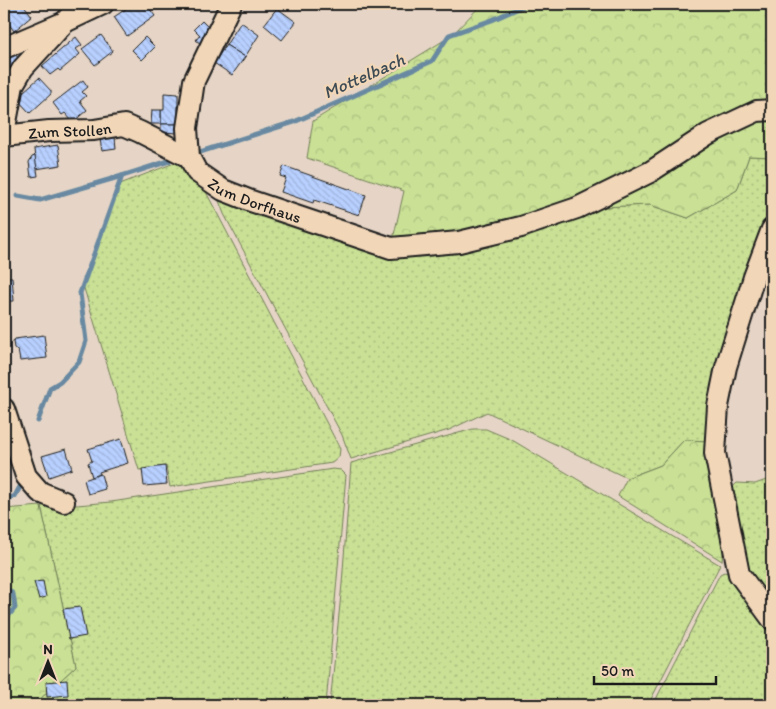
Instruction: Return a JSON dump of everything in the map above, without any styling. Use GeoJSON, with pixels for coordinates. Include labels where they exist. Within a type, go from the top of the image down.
{"type":"FeatureCollection","features":[{"type":"Feature","properties":{"kind":"street","name":"Zum Stollen"},"geometry":{"type":"LineString","coordinates":[[4,132],[13,85],[23,68],[80,4]]}},
{"type":"Feature","properties":{"kind":"street"},"geometry":{"type":"LineString","coordinates":[[4,48],[103,4]]}},
{"type":"Feature","properties":{"kind":"street"},"geometry":{"type":"LineString","coordinates":[[189,157],[187,128],[194,82],[231,4]]}},
{"type":"Feature","properties":{"kind":"street","name":"Zum Dorfhaus"},"geometry":{"type":"LineString","coordinates":[[189,157],[196,172],[223,190],[391,248],[459,242],[521,227],[577,208],[650,172],[708,134],[757,111],[772,110]]}},
{"type":"Feature","properties":{"kind":"street","name":"Zum Stollen"},"geometry":{"type":"LineString","coordinates":[[4,136],[49,131],[94,130],[124,125],[189,157]]}},
{"type":"Feature","properties":{"kind":"street"},"geometry":{"type":"LineString","coordinates":[[772,229],[754,276],[726,367],[718,406],[715,453],[738,574],[772,619]]}},
{"type":"Feature","properties":{"kind":"street"},"geometry":{"type":"LineString","coordinates":[[4,409],[26,476],[40,492],[64,502]]}},
{"type":"Feature","properties":{"kind":"green space"},"geometry":{"type":"Polygon","coordinates":[[[482,4],[772,4],[772,110],[577,208],[391,248],[404,191],[307,158],[313,121],[451,36],[482,4]]]}},
{"type":"Feature","properties":{"kind":"green space"},"geometry":{"type":"Polygon","coordinates":[[[772,117],[772,157],[749,156],[737,190],[688,218],[650,205],[602,207],[614,193],[710,135],[772,117]]]}},
{"type":"Feature","properties":{"kind":"green space"},"geometry":{"type":"Polygon","coordinates":[[[749,156],[772,157],[772,216],[743,296],[710,441],[684,440],[661,465],[627,478],[487,412],[449,430],[351,459],[342,435],[224,214],[218,198],[438,253],[502,242],[602,207],[650,205],[688,218],[737,190],[749,156]]]}},
{"type":"Feature","properties":{"kind":"green space"},"geometry":{"type":"Polygon","coordinates":[[[177,162],[187,167],[205,190],[336,441],[340,449],[339,457],[332,463],[170,487],[166,466],[139,470],[83,285],[120,184],[177,162]]]}},
{"type":"Feature","properties":{"kind":"green space"},"geometry":{"type":"Polygon","coordinates":[[[473,429],[486,429],[512,440],[720,565],[648,705],[330,705],[351,463],[473,429]]]}},
{"type":"Feature","properties":{"kind":"green space"},"geometry":{"type":"Polygon","coordinates":[[[684,440],[710,441],[724,546],[722,561],[618,496],[627,478],[661,465],[684,440]]]}},
{"type":"Feature","properties":{"kind":"green space"},"geometry":{"type":"Polygon","coordinates":[[[333,469],[341,470],[346,475],[326,705],[4,705],[39,700],[76,666],[41,506],[60,503],[77,505],[111,502],[333,469]]]}},
{"type":"Feature","properties":{"kind":"green space"},"geometry":{"type":"Polygon","coordinates":[[[772,478],[772,610],[743,566],[727,492],[737,483],[755,484],[772,478]]]}},
{"type":"Feature","properties":{"kind":"green space"},"geometry":{"type":"Polygon","coordinates":[[[41,506],[76,666],[39,700],[4,704],[4,509],[41,506]]]}},
{"type":"Feature","properties":{"kind":"green space"},"geometry":{"type":"Polygon","coordinates":[[[724,572],[733,574],[772,627],[772,705],[653,705],[720,574],[724,572]]]}},
{"type":"Feature","properties":{"kind":"building"},"geometry":{"type":"Polygon","coordinates":[[[4,4],[23,4],[32,16],[14,31],[4,18],[4,4]]]}},
{"type":"Feature","properties":{"kind":"building"},"geometry":{"type":"Polygon","coordinates":[[[133,4],[146,4],[155,16],[127,36],[114,17],[133,4]]]}},
{"type":"Feature","properties":{"kind":"building"},"geometry":{"type":"Polygon","coordinates":[[[297,4],[308,4],[304,9],[297,4]]]}},
{"type":"Feature","properties":{"kind":"building"},"geometry":{"type":"Polygon","coordinates":[[[277,8],[296,22],[282,40],[264,25],[277,8]]]}},
{"type":"Feature","properties":{"kind":"building"},"geometry":{"type":"Polygon","coordinates":[[[202,21],[213,32],[202,45],[196,40],[200,35],[194,29],[202,21]]]}},
{"type":"Feature","properties":{"kind":"building"},"geometry":{"type":"Polygon","coordinates":[[[241,22],[259,35],[245,57],[226,45],[241,22]]]}},
{"type":"Feature","properties":{"kind":"building"},"geometry":{"type":"Polygon","coordinates":[[[101,35],[113,51],[95,65],[82,49],[101,35]]]}},
{"type":"Feature","properties":{"kind":"building"},"geometry":{"type":"Polygon","coordinates":[[[76,37],[82,45],[76,49],[80,54],[60,71],[58,69],[50,75],[42,66],[76,37]]]}},
{"type":"Feature","properties":{"kind":"building"},"geometry":{"type":"Polygon","coordinates":[[[145,37],[155,47],[142,60],[132,50],[145,37]]]}},
{"type":"Feature","properties":{"kind":"building"},"geometry":{"type":"Polygon","coordinates":[[[226,45],[245,57],[232,75],[214,63],[226,45]]]}},
{"type":"Feature","properties":{"kind":"building"},"geometry":{"type":"Polygon","coordinates":[[[13,52],[21,61],[4,75],[4,58],[13,52]]]}},
{"type":"Feature","properties":{"kind":"building"},"geometry":{"type":"Polygon","coordinates":[[[39,78],[51,91],[51,94],[30,113],[16,98],[39,78]]]}},
{"type":"Feature","properties":{"kind":"building"},"geometry":{"type":"Polygon","coordinates":[[[83,80],[88,87],[82,92],[86,96],[80,101],[87,110],[73,122],[65,113],[62,115],[53,103],[83,80]]]}},
{"type":"Feature","properties":{"kind":"building"},"geometry":{"type":"Polygon","coordinates":[[[164,93],[178,94],[178,124],[161,124],[161,110],[164,110],[164,93]]]}},
{"type":"Feature","properties":{"kind":"building"},"geometry":{"type":"Polygon","coordinates":[[[152,110],[161,110],[161,124],[151,124],[152,110]]]}},
{"type":"Feature","properties":{"kind":"building"},"geometry":{"type":"Polygon","coordinates":[[[161,124],[178,124],[178,133],[161,132],[161,124]]]}},
{"type":"Feature","properties":{"kind":"building"},"geometry":{"type":"Polygon","coordinates":[[[115,137],[116,149],[102,151],[100,139],[115,137]]]}},
{"type":"Feature","properties":{"kind":"building"},"geometry":{"type":"Polygon","coordinates":[[[58,145],[61,165],[36,169],[34,149],[58,145]]]}},
{"type":"Feature","properties":{"kind":"building"},"geometry":{"type":"Polygon","coordinates":[[[35,156],[38,176],[31,177],[29,162],[35,156]]]}},
{"type":"Feature","properties":{"kind":"building"},"geometry":{"type":"Polygon","coordinates":[[[284,166],[366,195],[359,215],[314,200],[313,203],[281,192],[286,178],[280,176],[284,166]]]}},
{"type":"Feature","properties":{"kind":"building"},"geometry":{"type":"Polygon","coordinates":[[[4,277],[12,277],[14,301],[4,301],[4,277]]]}},
{"type":"Feature","properties":{"kind":"building"},"geometry":{"type":"Polygon","coordinates":[[[44,335],[47,358],[20,361],[18,350],[14,348],[13,342],[15,339],[44,335]]]}},
{"type":"Feature","properties":{"kind":"building"},"geometry":{"type":"Polygon","coordinates":[[[121,439],[128,463],[99,472],[100,474],[92,477],[88,463],[92,461],[88,449],[121,439]]]}},
{"type":"Feature","properties":{"kind":"building"},"geometry":{"type":"Polygon","coordinates":[[[66,449],[72,469],[49,477],[42,456],[66,449]]]}},
{"type":"Feature","properties":{"kind":"building"},"geometry":{"type":"Polygon","coordinates":[[[165,466],[167,484],[144,486],[142,469],[165,466]]]}},
{"type":"Feature","properties":{"kind":"building"},"geometry":{"type":"Polygon","coordinates":[[[101,474],[105,489],[88,494],[84,480],[101,474]]]}},
{"type":"Feature","properties":{"kind":"building"},"geometry":{"type":"Polygon","coordinates":[[[43,581],[46,597],[39,599],[34,582],[43,581]]]}},
{"type":"Feature","properties":{"kind":"building"},"geometry":{"type":"Polygon","coordinates":[[[80,607],[86,636],[69,639],[63,609],[80,607]]]}},
{"type":"Feature","properties":{"kind":"building"},"geometry":{"type":"Polygon","coordinates":[[[67,680],[68,695],[47,697],[46,682],[67,680]]]}},
{"type":"Feature","properties":{"kind":"waterway","name":"Mottelbach"},"geometry":{"type":"LineString","coordinates":[[197,153],[294,122],[432,61],[449,35],[492,20],[528,4]]}},
{"type":"Feature","properties":{"kind":"waterway","name":"Mottelbach"},"geometry":{"type":"LineString","coordinates":[[38,421],[50,388],[60,382],[79,362],[86,341],[80,293],[122,176],[169,161]]}},
{"type":"Feature","properties":{"kind":"waterway"},"geometry":{"type":"LineString","coordinates":[[18,196],[40,200],[122,176]]}},
{"type":"Feature","properties":{"kind":"waterway"},"geometry":{"type":"LineString","coordinates":[[4,500],[15,496],[21,485]]}},
{"type":"Feature","properties":{"kind":"waterway"},"geometry":{"type":"LineString","coordinates":[[4,587],[13,594],[15,608],[4,621]]}}]}
